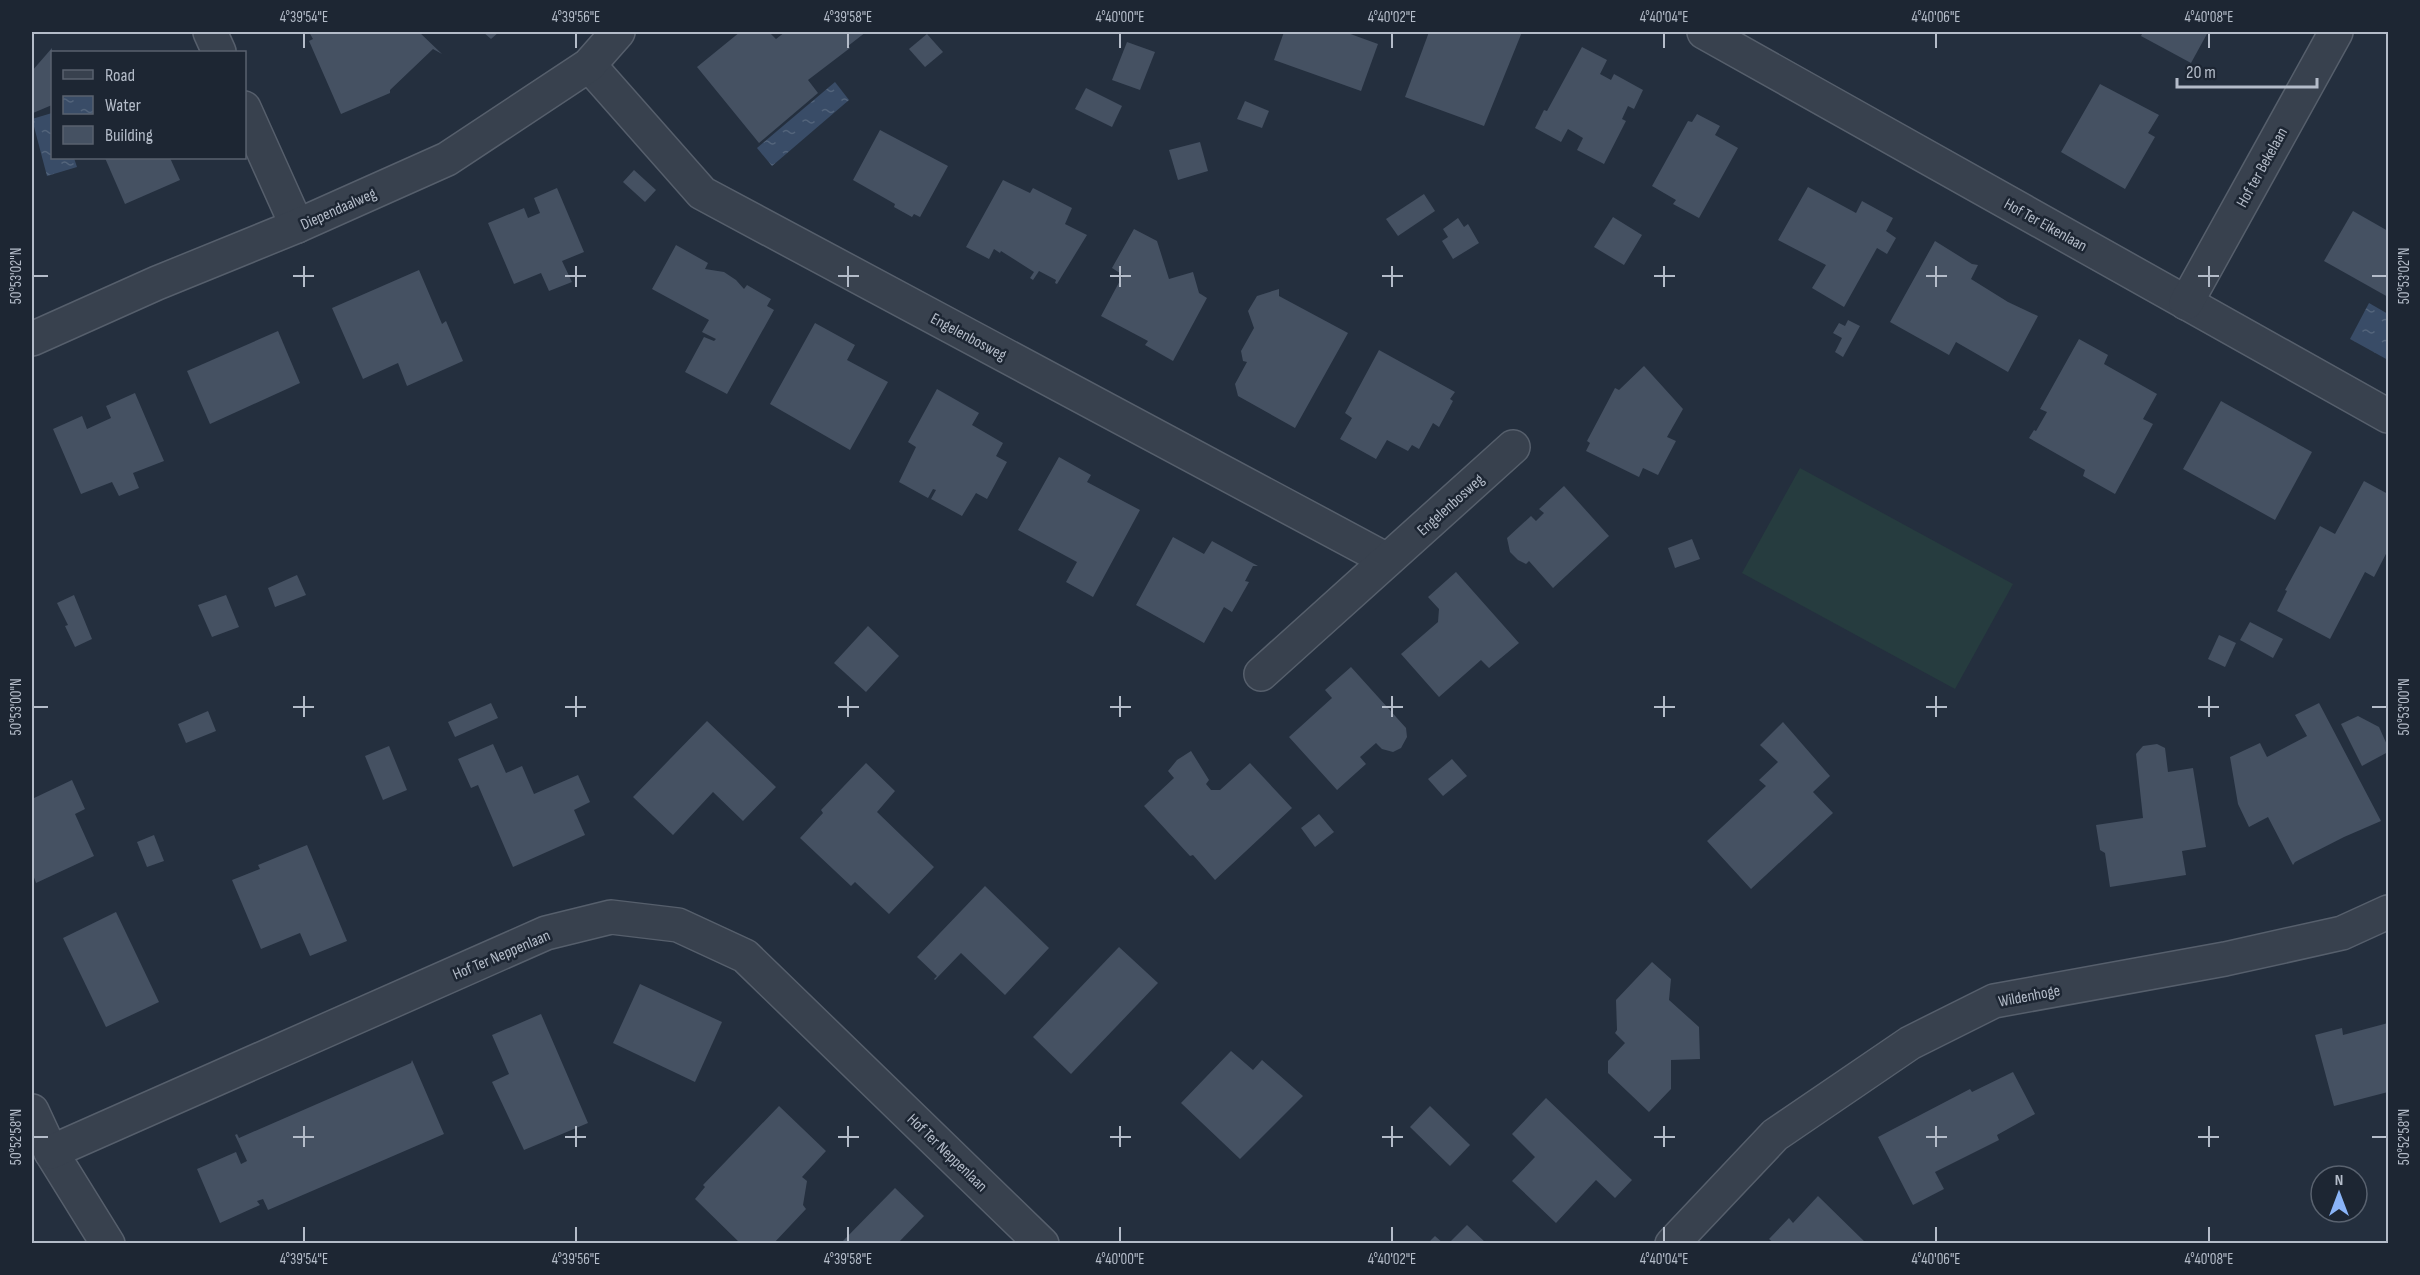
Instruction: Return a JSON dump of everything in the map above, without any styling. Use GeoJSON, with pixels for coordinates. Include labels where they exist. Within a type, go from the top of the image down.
{"type":"FeatureCollection","features":[{"type":"Feature","properties":{"kind":"street"},"geometry":{"type":"LineString","coordinates":[[210,32],[219,51]]}},
{"type":"Feature","properties":{"kind":"street","name":"Diependaalweg"},"geometry":{"type":"LineString","coordinates":[[32,339],[447,159],[589,65],[618,32]]}},
{"type":"Feature","properties":{"kind":"street","name":"Hof Ter Eikenlaan"},"geometry":{"type":"LineString","coordinates":[[1704,32],[2388,416]]}},
{"type":"Feature","properties":{"kind":"street","name":"Hof ter Bekelaan"},"geometry":{"type":"LineString","coordinates":[[2186,303],[2336,32]]}},
{"type":"Feature","properties":{"kind":"street","name":"Engelenbosweg"},"geometry":{"type":"LineString","coordinates":[[589,65],[702,194],[1387,561]]}},
{"type":"Feature","properties":{"kind":"street"},"geometry":{"type":"LineString","coordinates":[[246,112],[297,226]]}},
{"type":"Feature","properties":{"kind":"street","name":"Engelenbosweg"},"geometry":{"type":"LineString","coordinates":[[1261,674],[1513,447]]}},
{"type":"Feature","properties":{"kind":"street","name":"Wildenhoge"},"geometry":{"type":"LineString","coordinates":[[1672,1244],[1775,1135],[1910,1043],[1994,1001],[2225,959],[2342,933],[2388,912]]}},
{"type":"Feature","properties":{"kind":"street","name":"Hof Ter Neppenlaan"},"geometry":{"type":"LineString","coordinates":[[51,1152],[546,933],[611,917],[678,925],[745,956],[1042,1244]]}},
{"type":"Feature","properties":{"kind":"street"},"geometry":{"type":"LineString","coordinates":[[32,1111],[51,1152],[108,1244]]}},
{"type":"Feature","properties":{"kind":"green space"},"geometry":{"type":"Polygon","coordinates":[[[1800,468],[2013,584],[1955,689],[1742,573],[1800,468]]]}},
{"type":"Feature","properties":{"kind":"water"},"geometry":{"type":"Polygon","coordinates":[[[835,82],[849,100],[772,166],[757,148],[835,82]]]}},
{"type":"Feature","properties":{"kind":"water"},"geometry":{"type":"Polygon","coordinates":[[[51,113],[51,159],[74,159],[77,167],[47,176],[32,119],[51,113]]]}},
{"type":"Feature","properties":{"kind":"water"},"geometry":{"type":"Polygon","coordinates":[[[2369,303],[2388,314],[2388,360],[2350,339],[2369,303]]]}},
{"type":"Feature","properties":{"kind":"building"},"geometry":{"type":"Polygon","coordinates":[[[309,32],[419,32],[442,54],[433,49],[390,90],[390,93],[341,114],[309,41],[313,39],[309,32]]]}},
{"type":"Feature","properties":{"kind":"building"},"geometry":{"type":"Polygon","coordinates":[[[483,32],[499,32],[491,39],[483,32]]]}},
{"type":"Feature","properties":{"kind":"building"},"geometry":{"type":"Polygon","coordinates":[[[740,32],[769,32],[776,39],[785,32],[866,32],[848,46],[850,48],[808,80],[818,93],[759,143],[697,67],[740,32]]]}},
{"type":"Feature","properties":{"kind":"building"},"geometry":{"type":"Polygon","coordinates":[[[1284,32],[1345,32],[1378,44],[1361,91],[1274,60],[1284,32]]]}},
{"type":"Feature","properties":{"kind":"building"},"geometry":{"type":"Polygon","coordinates":[[[1429,32],[1522,32],[1484,126],[1405,97],[1429,32]]]}},
{"type":"Feature","properties":{"kind":"building"},"geometry":{"type":"Polygon","coordinates":[[[2143,32],[2208,32],[2191,63],[2141,36],[2143,32]]]}},
{"type":"Feature","properties":{"kind":"building"},"geometry":{"type":"Polygon","coordinates":[[[927,34],[943,52],[925,67],[909,49],[927,34]]]}},
{"type":"Feature","properties":{"kind":"building"},"geometry":{"type":"Polygon","coordinates":[[[1127,42],[1155,52],[1140,90],[1112,80],[1127,42]]]}},
{"type":"Feature","properties":{"kind":"building"},"geometry":{"type":"Polygon","coordinates":[[[1582,47],[1607,60],[1600,74],[1611,80],[1614,74],[1643,90],[1634,109],[1628,106],[1622,119],[1626,121],[1604,164],[1577,150],[1583,138],[1568,129],[1561,142],[1535,128],[1544,110],[1547,111],[1582,47]]]}},
{"type":"Feature","properties":{"kind":"building"},"geometry":{"type":"Polygon","coordinates":[[[52,48],[51,105],[33,113],[32,109],[32,71],[52,48]]]}},
{"type":"Feature","properties":{"kind":"building"},"geometry":{"type":"Polygon","coordinates":[[[2100,84],[2159,115],[2148,133],[2155,137],[2125,189],[2061,152],[2100,84]]]}},
{"type":"Feature","properties":{"kind":"building"},"geometry":{"type":"Polygon","coordinates":[[[1086,88],[1122,106],[1112,127],[1075,109],[1086,88]]]}},
{"type":"Feature","properties":{"kind":"building"},"geometry":{"type":"Polygon","coordinates":[[[1245,101],[1269,111],[1262,128],[1237,119],[1245,101]]]}},
{"type":"Feature","properties":{"kind":"building"},"geometry":{"type":"Polygon","coordinates":[[[1697,114],[1720,126],[1715,135],[1738,148],[1699,218],[1673,204],[1676,200],[1652,186],[1688,121],[1692,122],[1697,114]]]}},
{"type":"Feature","properties":{"kind":"building"},"geometry":{"type":"Polygon","coordinates":[[[880,130],[948,166],[920,217],[914,214],[912,217],[894,207],[895,204],[853,180],[880,130]]]}},
{"type":"Feature","properties":{"kind":"building"},"geometry":{"type":"Polygon","coordinates":[[[1200,142],[1208,171],[1178,180],[1169,150],[1200,142]]]}},
{"type":"Feature","properties":{"kind":"building"},"geometry":{"type":"Polygon","coordinates":[[[105,159],[170,159],[180,180],[125,204],[105,159]]]}},
{"type":"Feature","properties":{"kind":"building"},"geometry":{"type":"Polygon","coordinates":[[[634,170],[656,190],[645,202],[623,182],[634,170]]]}},
{"type":"Feature","properties":{"kind":"building"},"geometry":{"type":"Polygon","coordinates":[[[1003,180],[1030,193],[1033,188],[1072,208],[1065,224],[1087,235],[1057,284],[1056,280],[1039,271],[1033,280],[1030,278],[1034,272],[1001,251],[1000,253],[994,249],[989,259],[966,247],[1003,180]]]}},
{"type":"Feature","properties":{"kind":"building"},"geometry":{"type":"Polygon","coordinates":[[[1808,187],[1856,213],[1862,201],[1893,218],[1886,231],[1896,238],[1887,254],[1877,248],[1844,307],[1812,288],[1826,265],[1778,240],[1808,187]]]}},
{"type":"Feature","properties":{"kind":"building"},"geometry":{"type":"Polygon","coordinates":[[[557,188],[584,252],[562,261],[572,282],[549,291],[541,273],[514,284],[488,223],[524,208],[528,218],[540,213],[534,198],[557,188]]]}},
{"type":"Feature","properties":{"kind":"building"},"geometry":{"type":"Polygon","coordinates":[[[1424,194],[1435,211],[1398,236],[1386,219],[1424,194]]]}},
{"type":"Feature","properties":{"kind":"building"},"geometry":{"type":"Polygon","coordinates":[[[2353,211],[2388,231],[2388,297],[2324,261],[2353,211]]]}},
{"type":"Feature","properties":{"kind":"building"},"geometry":{"type":"Polygon","coordinates":[[[1613,217],[1642,235],[1624,265],[1594,247],[1613,217]]]}},
{"type":"Feature","properties":{"kind":"building"},"geometry":{"type":"Polygon","coordinates":[[[1458,218],[1464,227],[1468,224],[1479,243],[1453,259],[1442,241],[1448,237],[1443,229],[1458,218]]]}},
{"type":"Feature","properties":{"kind":"building"},"geometry":{"type":"Polygon","coordinates":[[[1134,229],[1157,241],[1169,279],[1193,272],[1199,293],[1207,298],[1173,361],[1145,345],[1148,341],[1101,316],[1123,275],[1112,268],[1134,229]]]}},
{"type":"Feature","properties":{"kind":"building"},"geometry":{"type":"Polygon","coordinates":[[[1935,241],[1972,264],[1978,265],[1971,279],[2008,302],[2038,316],[2008,372],[1956,342],[1949,355],[1890,322],[1935,241]]]}},
{"type":"Feature","properties":{"kind":"building"},"geometry":{"type":"Polygon","coordinates":[[[676,245],[708,263],[705,269],[724,272],[744,289],[747,285],[771,299],[767,306],[774,310],[727,394],[685,372],[704,337],[714,341],[716,339],[702,332],[709,320],[652,289],[676,245]]]}},
{"type":"Feature","properties":{"kind":"building"},"geometry":{"type":"Polygon","coordinates":[[[419,270],[442,324],[446,321],[463,361],[407,386],[398,363],[363,379],[332,308],[419,270]]]}},
{"type":"Feature","properties":{"kind":"building"},"geometry":{"type":"Polygon","coordinates":[[[1279,289],[1279,296],[1348,333],[1295,428],[1238,396],[1235,384],[1247,362],[1243,361],[1241,351],[1254,328],[1248,311],[1257,296],[1279,289]]]}},
{"type":"Feature","properties":{"kind":"building"},"geometry":{"type":"Polygon","coordinates":[[[1848,320],[1860,326],[1843,357],[1835,352],[1842,338],[1833,333],[1839,323],[1845,326],[1848,320]]]}},
{"type":"Feature","properties":{"kind":"building"},"geometry":{"type":"Polygon","coordinates":[[[815,323],[855,345],[847,360],[888,382],[850,450],[770,404],[815,323]]]}},
{"type":"Feature","properties":{"kind":"building"},"geometry":{"type":"Polygon","coordinates":[[[278,331],[300,383],[210,424],[187,371],[278,331]]]}},
{"type":"Feature","properties":{"kind":"building"},"geometry":{"type":"Polygon","coordinates":[[[2079,339],[2108,355],[2104,364],[2157,394],[2143,419],[2153,424],[2115,494],[2083,476],[2085,470],[2029,438],[2047,412],[2040,409],[2079,339]]]}},
{"type":"Feature","properties":{"kind":"building"},"geometry":{"type":"Polygon","coordinates":[[[1379,350],[1455,392],[1450,399],[1453,401],[1439,427],[1433,423],[1419,449],[1412,445],[1408,451],[1387,440],[1376,459],[1340,439],[1352,418],[1345,413],[1379,350]]]}},
{"type":"Feature","properties":{"kind":"building"},"geometry":{"type":"Polygon","coordinates":[[[1644,366],[1683,409],[1667,437],[1676,441],[1658,475],[1643,468],[1639,477],[1586,451],[1590,443],[1587,441],[1615,388],[1619,390],[1644,366]]]}},
{"type":"Feature","properties":{"kind":"building"},"geometry":{"type":"Polygon","coordinates":[[[937,389],[979,413],[972,425],[1003,443],[996,456],[1007,462],[987,499],[976,493],[962,516],[931,499],[936,490],[933,489],[928,498],[899,482],[916,447],[908,442],[937,389]]]}},
{"type":"Feature","properties":{"kind":"building"},"geometry":{"type":"Polygon","coordinates":[[[135,393],[164,461],[133,473],[139,488],[119,496],[112,482],[81,494],[53,429],[82,416],[87,429],[111,418],[106,406],[135,393]]]}},
{"type":"Feature","properties":{"kind":"building"},"geometry":{"type":"Polygon","coordinates":[[[2221,401],[2312,452],[2275,520],[2183,469],[2221,401]]]}},
{"type":"Feature","properties":{"kind":"building"},"geometry":{"type":"Polygon","coordinates":[[[1059,457],[1091,475],[1087,482],[1140,510],[1093,597],[1066,582],[1077,562],[1018,530],[1059,457]]]}},
{"type":"Feature","properties":{"kind":"building"},"geometry":{"type":"Polygon","coordinates":[[[2364,481],[2388,494],[2388,550],[2374,577],[2365,572],[2330,639],[2277,611],[2287,591],[2285,590],[2320,526],[2335,534],[2364,481]]]}},
{"type":"Feature","properties":{"kind":"building"},"geometry":{"type":"Polygon","coordinates":[[[1564,486],[1609,536],[1553,588],[1529,561],[1526,564],[1510,552],[1507,538],[1531,516],[1536,521],[1544,513],[1539,509],[1564,486]]]}},
{"type":"Feature","properties":{"kind":"building"},"geometry":{"type":"Polygon","coordinates":[[[1173,537],[1204,554],[1212,541],[1258,566],[1253,566],[1245,581],[1249,582],[1232,612],[1224,607],[1204,643],[1136,605],[1173,537]]]}},
{"type":"Feature","properties":{"kind":"building"},"geometry":{"type":"Polygon","coordinates":[[[1692,539],[1700,559],[1675,568],[1668,548],[1692,539]]]}},
{"type":"Feature","properties":{"kind":"building"},"geometry":{"type":"Polygon","coordinates":[[[1456,572],[1519,643],[1489,668],[1481,660],[1439,697],[1401,654],[1438,622],[1439,609],[1428,597],[1456,572]]]}},
{"type":"Feature","properties":{"kind":"building"},"geometry":{"type":"Polygon","coordinates":[[[297,575],[306,595],[275,607],[268,588],[297,575]]]}},
{"type":"Feature","properties":{"kind":"building"},"geometry":{"type":"Polygon","coordinates":[[[74,595],[92,639],[75,647],[65,626],[68,625],[57,603],[74,595]]]}},
{"type":"Feature","properties":{"kind":"building"},"geometry":{"type":"Polygon","coordinates":[[[226,595],[239,627],[212,637],[198,605],[226,595]]]}},
{"type":"Feature","properties":{"kind":"building"},"geometry":{"type":"Polygon","coordinates":[[[2250,622],[2283,639],[2273,658],[2240,640],[2250,622]]]}},
{"type":"Feature","properties":{"kind":"building"},"geometry":{"type":"Polygon","coordinates":[[[868,626],[899,656],[866,692],[834,663],[868,626]]]}},
{"type":"Feature","properties":{"kind":"building"},"geometry":{"type":"Polygon","coordinates":[[[2219,635],[2236,643],[2225,667],[2208,659],[2219,635]]]}},
{"type":"Feature","properties":{"kind":"building"},"geometry":{"type":"Polygon","coordinates":[[[1351,667],[1406,728],[1407,737],[1401,748],[1393,752],[1382,749],[1376,743],[1360,757],[1366,764],[1337,790],[1289,737],[1332,698],[1325,690],[1351,667]]]}},
{"type":"Feature","properties":{"kind":"building"},"geometry":{"type":"Polygon","coordinates":[[[491,703],[498,718],[455,737],[448,722],[491,703]]]}},
{"type":"Feature","properties":{"kind":"building"},"geometry":{"type":"Polygon","coordinates":[[[2319,703],[2381,821],[2344,837],[2293,865],[2268,817],[2249,827],[2238,804],[2230,757],[2260,743],[2267,757],[2307,736],[2295,715],[2319,703]]]}},
{"type":"Feature","properties":{"kind":"building"},"geometry":{"type":"Polygon","coordinates":[[[208,711],[216,731],[186,743],[178,724],[208,711]]]}},
{"type":"Feature","properties":{"kind":"building"},"geometry":{"type":"Polygon","coordinates":[[[2358,716],[2379,727],[2388,747],[2388,752],[2362,766],[2341,724],[2358,716]]]}},
{"type":"Feature","properties":{"kind":"building"},"geometry":{"type":"Polygon","coordinates":[[[707,721],[776,787],[743,821],[713,792],[673,835],[633,797],[707,721]]]}},
{"type":"Feature","properties":{"kind":"building"},"geometry":{"type":"Polygon","coordinates":[[[1783,722],[1830,776],[1813,792],[1833,813],[1751,889],[1707,841],[1766,786],[1759,780],[1778,762],[1760,745],[1783,722]]]}},
{"type":"Feature","properties":{"kind":"building"},"geometry":{"type":"Polygon","coordinates":[[[493,744],[506,773],[522,766],[534,794],[578,775],[590,802],[574,810],[585,835],[513,867],[478,785],[471,788],[458,759],[493,744]]]}},
{"type":"Feature","properties":{"kind":"building"},"geometry":{"type":"Polygon","coordinates":[[[2157,744],[2165,748],[2168,772],[2193,768],[2206,847],[2182,851],[2186,875],[2110,887],[2105,853],[2100,850],[2096,825],[2143,818],[2136,754],[2143,746],[2157,744]]]}},
{"type":"Feature","properties":{"kind":"building"},"geometry":{"type":"Polygon","coordinates":[[[389,746],[407,790],[383,800],[365,756],[389,746]]]}},
{"type":"Feature","properties":{"kind":"building"},"geometry":{"type":"Polygon","coordinates":[[[1191,751],[1209,780],[1206,784],[1211,790],[1220,790],[1250,763],[1292,808],[1215,880],[1144,806],[1174,778],[1168,771],[1177,760],[1191,751]]]}},
{"type":"Feature","properties":{"kind":"building"},"geometry":{"type":"Polygon","coordinates":[[[1452,759],[1467,776],[1443,796],[1428,779],[1452,759]]]}},
{"type":"Feature","properties":{"kind":"building"},"geometry":{"type":"Polygon","coordinates":[[[866,763],[895,791],[877,812],[934,867],[889,914],[855,882],[851,886],[800,838],[823,813],[821,810],[866,763]]]}},
{"type":"Feature","properties":{"kind":"building"},"geometry":{"type":"Polygon","coordinates":[[[72,780],[85,809],[75,814],[94,856],[36,883],[32,872],[32,799],[72,780]]]}},
{"type":"Feature","properties":{"kind":"building"},"geometry":{"type":"Polygon","coordinates":[[[1319,814],[1334,832],[1315,847],[1301,828],[1319,814]]]}},
{"type":"Feature","properties":{"kind":"building"},"geometry":{"type":"Polygon","coordinates":[[[154,835],[164,861],[147,867],[137,842],[154,835]]]}},
{"type":"Feature","properties":{"kind":"building"},"geometry":{"type":"Polygon","coordinates":[[[307,845],[347,941],[310,956],[300,933],[261,949],[232,880],[260,869],[258,865],[307,845]]]}},
{"type":"Feature","properties":{"kind":"building"},"geometry":{"type":"Polygon","coordinates":[[[985,886],[1049,948],[1005,995],[961,953],[935,980],[937,976],[917,957],[985,886]]]}},
{"type":"Feature","properties":{"kind":"building"},"geometry":{"type":"Polygon","coordinates":[[[116,912],[159,1002],[106,1027],[63,938],[116,912]]]}},
{"type":"Feature","properties":{"kind":"building"},"geometry":{"type":"Polygon","coordinates":[[[1119,947],[1158,983],[1071,1074],[1033,1037],[1119,947]]]}},
{"type":"Feature","properties":{"kind":"building"},"geometry":{"type":"Polygon","coordinates":[[[1652,962],[1671,979],[1669,1000],[1699,1027],[1700,1059],[1671,1060],[1671,1089],[1649,1112],[1608,1073],[1608,1061],[1625,1043],[1615,1033],[1617,1030],[1616,1000],[1652,962]]]}},
{"type":"Feature","properties":{"kind":"building"},"geometry":{"type":"Polygon","coordinates":[[[640,984],[722,1022],[695,1082],[613,1043],[640,984]]]}},
{"type":"Feature","properties":{"kind":"building"},"geometry":{"type":"Polygon","coordinates":[[[541,1014],[588,1123],[524,1150],[492,1082],[509,1074],[492,1035],[541,1014]]]}},
{"type":"Feature","properties":{"kind":"building"},"geometry":{"type":"Polygon","coordinates":[[[2388,1023],[2388,1092],[2334,1106],[2315,1035],[2342,1028],[2343,1035],[2388,1023]]]}},
{"type":"Feature","properties":{"kind":"building"},"geometry":{"type":"Polygon","coordinates":[[[1231,1051],[1253,1070],[1262,1060],[1303,1096],[1240,1159],[1181,1103],[1231,1051]]]}},
{"type":"Feature","properties":{"kind":"building"},"geometry":{"type":"Polygon","coordinates":[[[412,1060],[444,1134],[268,1210],[263,1199],[257,1201],[260,1205],[220,1223],[197,1169],[236,1152],[241,1164],[247,1161],[235,1135],[237,1134],[239,1138],[411,1063],[412,1060]]]}},
{"type":"Feature","properties":{"kind":"building"},"geometry":{"type":"Polygon","coordinates":[[[2013,1072],[2035,1114],[1997,1135],[1999,1140],[1935,1172],[1944,1189],[1913,1205],[1878,1137],[1970,1089],[1972,1092],[2013,1072]]]}},
{"type":"Feature","properties":{"kind":"building"},"geometry":{"type":"Polygon","coordinates":[[[1546,1098],[1632,1180],[1615,1198],[1596,1180],[1556,1223],[1512,1181],[1535,1157],[1512,1134],[1546,1098]]]}},
{"type":"Feature","properties":{"kind":"building"},"geometry":{"type":"Polygon","coordinates":[[[779,1106],[826,1151],[802,1177],[807,1181],[803,1205],[806,1209],[773,1244],[741,1244],[695,1199],[705,1187],[703,1185],[779,1106]]]}},
{"type":"Feature","properties":{"kind":"building"},"geometry":{"type":"Polygon","coordinates":[[[1430,1106],[1470,1145],[1450,1166],[1410,1127],[1430,1106]]]}},
{"type":"Feature","properties":{"kind":"building"},"geometry":{"type":"Polygon","coordinates":[[[895,1188],[924,1216],[897,1244],[840,1244],[895,1188]]]}},
{"type":"Feature","properties":{"kind":"building"},"geometry":{"type":"Polygon","coordinates":[[[1818,1196],[1867,1244],[1775,1244],[1769,1239],[1789,1218],[1793,1223],[1818,1196]]]}},
{"type":"Feature","properties":{"kind":"building"},"geometry":{"type":"Polygon","coordinates":[[[1467,1225],[1487,1244],[1448,1244],[1467,1225]]]}},
{"type":"Feature","properties":{"kind":"building"},"geometry":{"type":"Polygon","coordinates":[[[1435,1236],[1444,1244],[1427,1244],[1435,1236]]]}}]}
